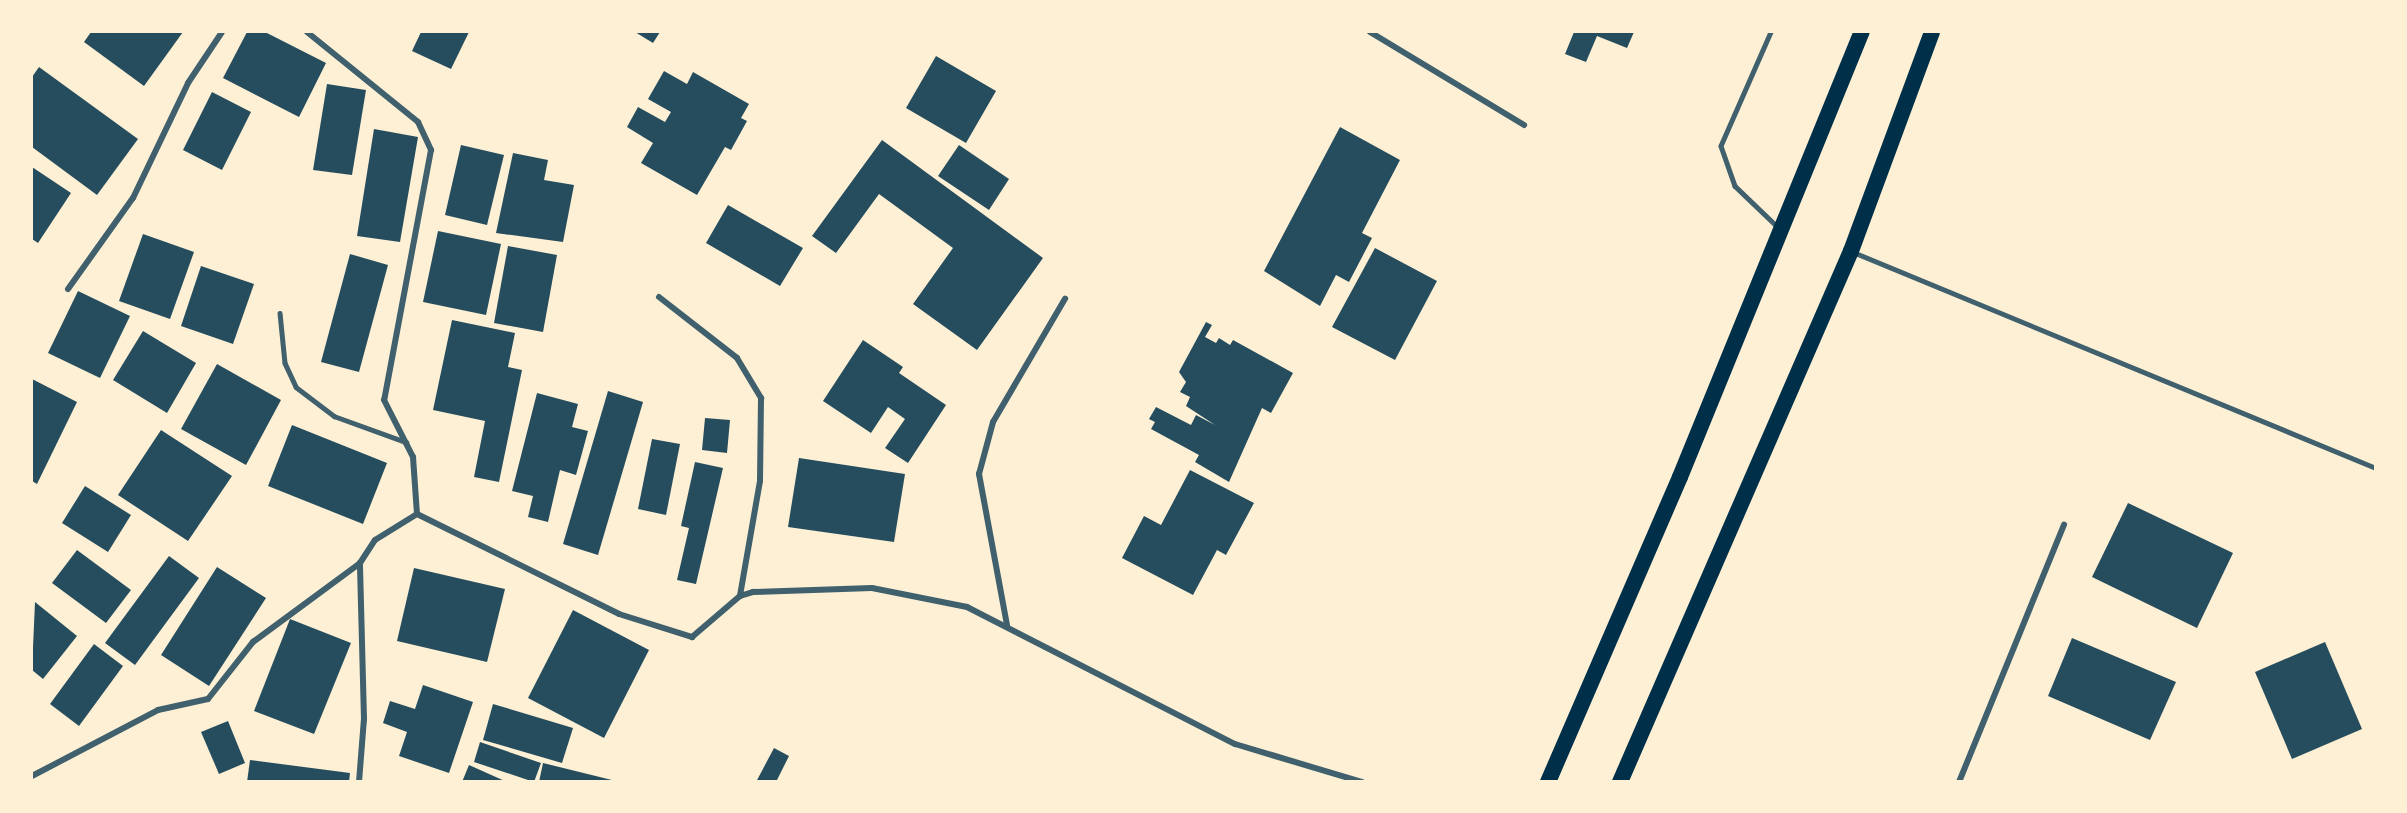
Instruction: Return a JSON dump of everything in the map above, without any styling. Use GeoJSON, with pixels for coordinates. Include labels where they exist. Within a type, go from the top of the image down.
{"type":"FeatureCollection","features":[{"type":"Feature","properties":{"kind":"highway"},"geometry":{"type":"LineString","coordinates":[[1548,782],[1862,32]]}},
{"type":"Feature","properties":{"kind":"highway"},"geometry":{"type":"LineString","coordinates":[[1620,782],[1851,251],[1932,32]]}},
{"type":"Feature","properties":{"kind":"street"},"geometry":{"type":"LineString","coordinates":[[68,289],[133,198],[188,83],[222,32]]}},
{"type":"Feature","properties":{"kind":"street"},"geometry":{"type":"LineString","coordinates":[[307,32],[418,122],[431,150],[384,400],[413,457],[417,514]]}},
{"type":"Feature","properties":{"kind":"street"},"geometry":{"type":"LineString","coordinates":[[1370,32],[1524,125]]}},
{"type":"Feature","properties":{"kind":"street"},"geometry":{"type":"LineString","coordinates":[[659,297],[737,358],[760,398],[759,481],[740,596]]}},
{"type":"Feature","properties":{"kind":"street"},"geometry":{"type":"LineString","coordinates":[[1007,625],[979,474],[993,422],[1065,299]]}},
{"type":"Feature","properties":{"kind":"street"},"geometry":{"type":"LineString","coordinates":[[417,514],[619,614],[692,637],[740,596],[872,588],[968,607],[1235,744],[1362,782]]}},
{"type":"Feature","properties":{"kind":"street"},"geometry":{"type":"LineString","coordinates":[[32,776],[158,710],[208,699],[253,642],[360,563],[375,540],[417,514]]}},
{"type":"Feature","properties":{"kind":"street"},"geometry":{"type":"LineString","coordinates":[[1959,782],[2064,525]]}},
{"type":"Feature","properties":{"kind":"street"},"geometry":{"type":"LineString","coordinates":[[359,782],[364,718],[360,563]]}},
{"type":"Feature","properties":{"kind":"lane"},"geometry":{"type":"LineString","coordinates":[[1771,32],[1721,146],[1735,186],[1781,230]]}},
{"type":"Feature","properties":{"kind":"lane"},"geometry":{"type":"LineString","coordinates":[[1851,251],[2376,468]]}},
{"type":"Feature","properties":{"kind":"lane"},"geometry":{"type":"LineString","coordinates":[[280,313],[285,363],[296,387],[334,416],[406,442]]}},
{"type":"Feature","properties":{"kind":"building"},"geometry":{"type":"Polygon","coordinates":[[[91,32],[183,32],[144,86],[84,42],[91,32]]]}},
{"type":"Feature","properties":{"kind":"building"},"geometry":{"type":"Polygon","coordinates":[[[247,32],[265,32],[326,63],[299,117],[223,78],[247,32]]]}},
{"type":"Feature","properties":{"kind":"building"},"geometry":{"type":"Polygon","coordinates":[[[421,32],[469,32],[451,69],[412,51],[421,32]]]}},
{"type":"Feature","properties":{"kind":"building"},"geometry":{"type":"Polygon","coordinates":[[[635,32],[660,32],[653,43],[635,32]]]}},
{"type":"Feature","properties":{"kind":"building"},"geometry":{"type":"Polygon","coordinates":[[[1574,32],[1634,32],[1627,48],[1597,36],[1586,62],[1565,54],[1574,32]]]}},
{"type":"Feature","properties":{"kind":"building"},"geometry":{"type":"Polygon","coordinates":[[[936,56],[996,91],[966,143],[906,108],[936,56]]]}},
{"type":"Feature","properties":{"kind":"building"},"geometry":{"type":"Polygon","coordinates":[[[39,67],[138,139],[97,195],[32,147],[32,77],[39,67]]]}},
{"type":"Feature","properties":{"kind":"building"},"geometry":{"type":"Polygon","coordinates":[[[664,71],[687,84],[693,72],[749,104],[741,118],[747,121],[731,150],[725,147],[697,195],[641,163],[653,143],[627,127],[638,107],[665,122],[671,112],[648,99],[664,71]]]}},
{"type":"Feature","properties":{"kind":"building"},"geometry":{"type":"Polygon","coordinates":[[[327,84],[366,90],[352,175],[313,170],[327,84]]]}},
{"type":"Feature","properties":{"kind":"building"},"geometry":{"type":"Polygon","coordinates":[[[212,92],[251,112],[222,170],[183,150],[212,92]]]}},
{"type":"Feature","properties":{"kind":"building"},"geometry":{"type":"Polygon","coordinates":[[[1340,127],[1400,160],[1362,233],[1372,238],[1349,282],[1336,275],[1320,306],[1264,271],[1340,127]]]}},
{"type":"Feature","properties":{"kind":"building"},"geometry":{"type":"Polygon","coordinates":[[[374,129],[418,137],[400,242],[357,236],[374,129]]]}},
{"type":"Feature","properties":{"kind":"building"},"geometry":{"type":"Polygon","coordinates":[[[882,140],[1043,258],[977,350],[913,304],[953,248],[879,194],[836,253],[812,236],[882,140]]]}},
{"type":"Feature","properties":{"kind":"building"},"geometry":{"type":"Polygon","coordinates":[[[461,145],[504,155],[487,225],[445,215],[461,145]]]}},
{"type":"Feature","properties":{"kind":"building"},"geometry":{"type":"Polygon","coordinates":[[[959,145],[1009,179],[989,210],[938,176],[959,145]]]}},
{"type":"Feature","properties":{"kind":"building"},"geometry":{"type":"Polygon","coordinates":[[[513,153],[548,160],[544,180],[574,185],[563,242],[496,233],[513,153]]]}},
{"type":"Feature","properties":{"kind":"building"},"geometry":{"type":"Polygon","coordinates":[[[32,167],[71,193],[38,243],[32,239],[32,167]]]}},
{"type":"Feature","properties":{"kind":"building"},"geometry":{"type":"Polygon","coordinates":[[[728,205],[803,248],[780,286],[706,243],[728,205]]]}},
{"type":"Feature","properties":{"kind":"building"},"geometry":{"type":"Polygon","coordinates":[[[438,231],[501,244],[486,315],[423,302],[438,231]]]}},
{"type":"Feature","properties":{"kind":"building"},"geometry":{"type":"Polygon","coordinates":[[[143,234],[194,252],[170,319],[119,301],[143,234]]]}},
{"type":"Feature","properties":{"kind":"building"},"geometry":{"type":"Polygon","coordinates":[[[508,246],[557,255],[543,332],[494,323],[508,246]]]}},
{"type":"Feature","properties":{"kind":"building"},"geometry":{"type":"Polygon","coordinates":[[[1375,248],[1437,281],[1395,360],[1332,327],[1375,248]]]}},
{"type":"Feature","properties":{"kind":"building"},"geometry":{"type":"Polygon","coordinates":[[[350,254],[388,265],[359,372],[321,362],[350,254]]]}},
{"type":"Feature","properties":{"kind":"building"},"geometry":{"type":"Polygon","coordinates":[[[201,266],[254,284],[233,344],[181,326],[201,266]]]}},
{"type":"Feature","properties":{"kind":"building"},"geometry":{"type":"Polygon","coordinates":[[[78,291],[130,316],[100,378],[48,353],[78,291]]]}},
{"type":"Feature","properties":{"kind":"building"},"geometry":{"type":"Polygon","coordinates":[[[452,320],[515,333],[508,367],[522,370],[499,482],[474,477],[485,421],[433,410],[452,320]]]}},
{"type":"Feature","properties":{"kind":"building"},"geometry":{"type":"Polygon","coordinates":[[[1206,322],[1212,325],[1205,337],[1216,343],[1219,338],[1230,345],[1233,340],[1293,373],[1271,413],[1262,408],[1229,482],[1195,462],[1199,455],[1151,429],[1155,422],[1149,419],[1156,407],[1191,425],[1196,415],[1215,425],[1186,406],[1190,397],[1180,392],[1186,382],[1179,372],[1206,322]]]}},
{"type":"Feature","properties":{"kind":"building"},"geometry":{"type":"Polygon","coordinates":[[[143,331],[196,363],[167,413],[113,380],[143,331]]]}},
{"type":"Feature","properties":{"kind":"building"},"geometry":{"type":"Polygon","coordinates":[[[863,340],[903,367],[899,373],[946,405],[908,463],[885,448],[905,419],[888,407],[871,433],[823,401],[863,340]]]}},
{"type":"Feature","properties":{"kind":"building"},"geometry":{"type":"Polygon","coordinates":[[[217,364],[281,400],[246,465],[181,429],[217,364]]]}},
{"type":"Feature","properties":{"kind":"building"},"geometry":{"type":"Polygon","coordinates":[[[32,379],[77,402],[37,484],[32,481],[32,379]]]}},
{"type":"Feature","properties":{"kind":"building"},"geometry":{"type":"Polygon","coordinates":[[[608,391],[643,402],[598,555],[563,544],[608,391]]]}},
{"type":"Feature","properties":{"kind":"building"},"geometry":{"type":"Polygon","coordinates":[[[537,393],[578,404],[572,427],[588,431],[576,475],[560,470],[548,522],[528,517],[533,496],[512,491],[537,393]]]}},
{"type":"Feature","properties":{"kind":"building"},"geometry":{"type":"Polygon","coordinates":[[[705,418],[730,420],[727,453],[702,450],[705,418]]]}},
{"type":"Feature","properties":{"kind":"building"},"geometry":{"type":"Polygon","coordinates":[[[292,425],[387,463],[363,524],[268,486],[292,425]]]}},
{"type":"Feature","properties":{"kind":"building"},"geometry":{"type":"Polygon","coordinates":[[[161,430],[232,476],[188,541],[118,495],[161,430]]]}},
{"type":"Feature","properties":{"kind":"building"},"geometry":{"type":"Polygon","coordinates":[[[652,439],[680,444],[666,515],[638,509],[652,439]]]}},
{"type":"Feature","properties":{"kind":"building"},"geometry":{"type":"Polygon","coordinates":[[[799,458],[905,474],[894,542],[788,527],[799,458]]]}},
{"type":"Feature","properties":{"kind":"building"},"geometry":{"type":"Polygon","coordinates":[[[695,462],[723,468],[696,584],[677,580],[689,528],[681,526],[695,462]]]}},
{"type":"Feature","properties":{"kind":"building"},"geometry":{"type":"Polygon","coordinates":[[[1190,470],[1254,503],[1226,555],[1217,550],[1193,595],[1122,558],[1144,516],[1161,525],[1190,470]]]}},
{"type":"Feature","properties":{"kind":"building"},"geometry":{"type":"Polygon","coordinates":[[[85,486],[131,515],[108,552],[62,523],[85,486]]]}},
{"type":"Feature","properties":{"kind":"building"},"geometry":{"type":"Polygon","coordinates":[[[2128,503],[2233,553],[2197,628],[2092,577],[2128,503]]]}},
{"type":"Feature","properties":{"kind":"building"},"geometry":{"type":"Polygon","coordinates":[[[77,550],[131,590],[106,623],[52,583],[77,550]]]}},
{"type":"Feature","properties":{"kind":"building"},"geometry":{"type":"Polygon","coordinates":[[[169,556],[199,578],[135,665],[105,643],[169,556]]]}},
{"type":"Feature","properties":{"kind":"building"},"geometry":{"type":"Polygon","coordinates":[[[217,567],[266,598],[209,686],[161,655],[217,567]]]}},
{"type":"Feature","properties":{"kind":"building"},"geometry":{"type":"Polygon","coordinates":[[[414,568],[505,589],[487,662],[397,641],[414,568]]]}},
{"type":"Feature","properties":{"kind":"building"},"geometry":{"type":"Polygon","coordinates":[[[35,602],[77,636],[43,679],[32,670],[35,602]]]}},
{"type":"Feature","properties":{"kind":"building"},"geometry":{"type":"Polygon","coordinates":[[[573,610],[649,650],[604,738],[528,698],[573,610]]]}},
{"type":"Feature","properties":{"kind":"building"},"geometry":{"type":"Polygon","coordinates":[[[290,619],[351,643],[314,734],[254,711],[290,619]]]}},
{"type":"Feature","properties":{"kind":"building"},"geometry":{"type":"Polygon","coordinates":[[[2072,638],[2176,682],[2150,740],[2048,696],[2072,638]]]}},
{"type":"Feature","properties":{"kind":"building"},"geometry":{"type":"Polygon","coordinates":[[[2325,642],[2362,729],[2292,759],[2255,672],[2325,642]]]}},
{"type":"Feature","properties":{"kind":"building"},"geometry":{"type":"Polygon","coordinates":[[[94,644],[123,666],[79,726],[50,704],[94,644]]]}},
{"type":"Feature","properties":{"kind":"building"},"geometry":{"type":"Polygon","coordinates":[[[423,685],[473,702],[449,773],[399,756],[407,732],[383,723],[390,701],[415,709],[423,685]]]}},
{"type":"Feature","properties":{"kind":"building"},"geometry":{"type":"Polygon","coordinates":[[[493,704],[573,728],[562,763],[483,740],[493,704]]]}},
{"type":"Feature","properties":{"kind":"building"},"geometry":{"type":"Polygon","coordinates":[[[228,721],[245,763],[219,774],[201,732],[228,721]]]}},
{"type":"Feature","properties":{"kind":"building"},"geometry":{"type":"Polygon","coordinates":[[[480,742],[541,763],[534,782],[474,762],[480,742]]]}},
{"type":"Feature","properties":{"kind":"building"},"geometry":{"type":"Polygon","coordinates":[[[774,748],[789,756],[776,782],[756,782],[774,748]]]}},
{"type":"Feature","properties":{"kind":"building"},"geometry":{"type":"Polygon","coordinates":[[[250,760],[350,773],[349,782],[247,782],[250,760]]]}},
{"type":"Feature","properties":{"kind":"building"},"geometry":{"type":"Polygon","coordinates":[[[543,763],[616,781],[539,782],[543,763]]]}},
{"type":"Feature","properties":{"kind":"building"},"geometry":{"type":"Polygon","coordinates":[[[469,765],[507,782],[462,782],[469,765]]]}}]}
